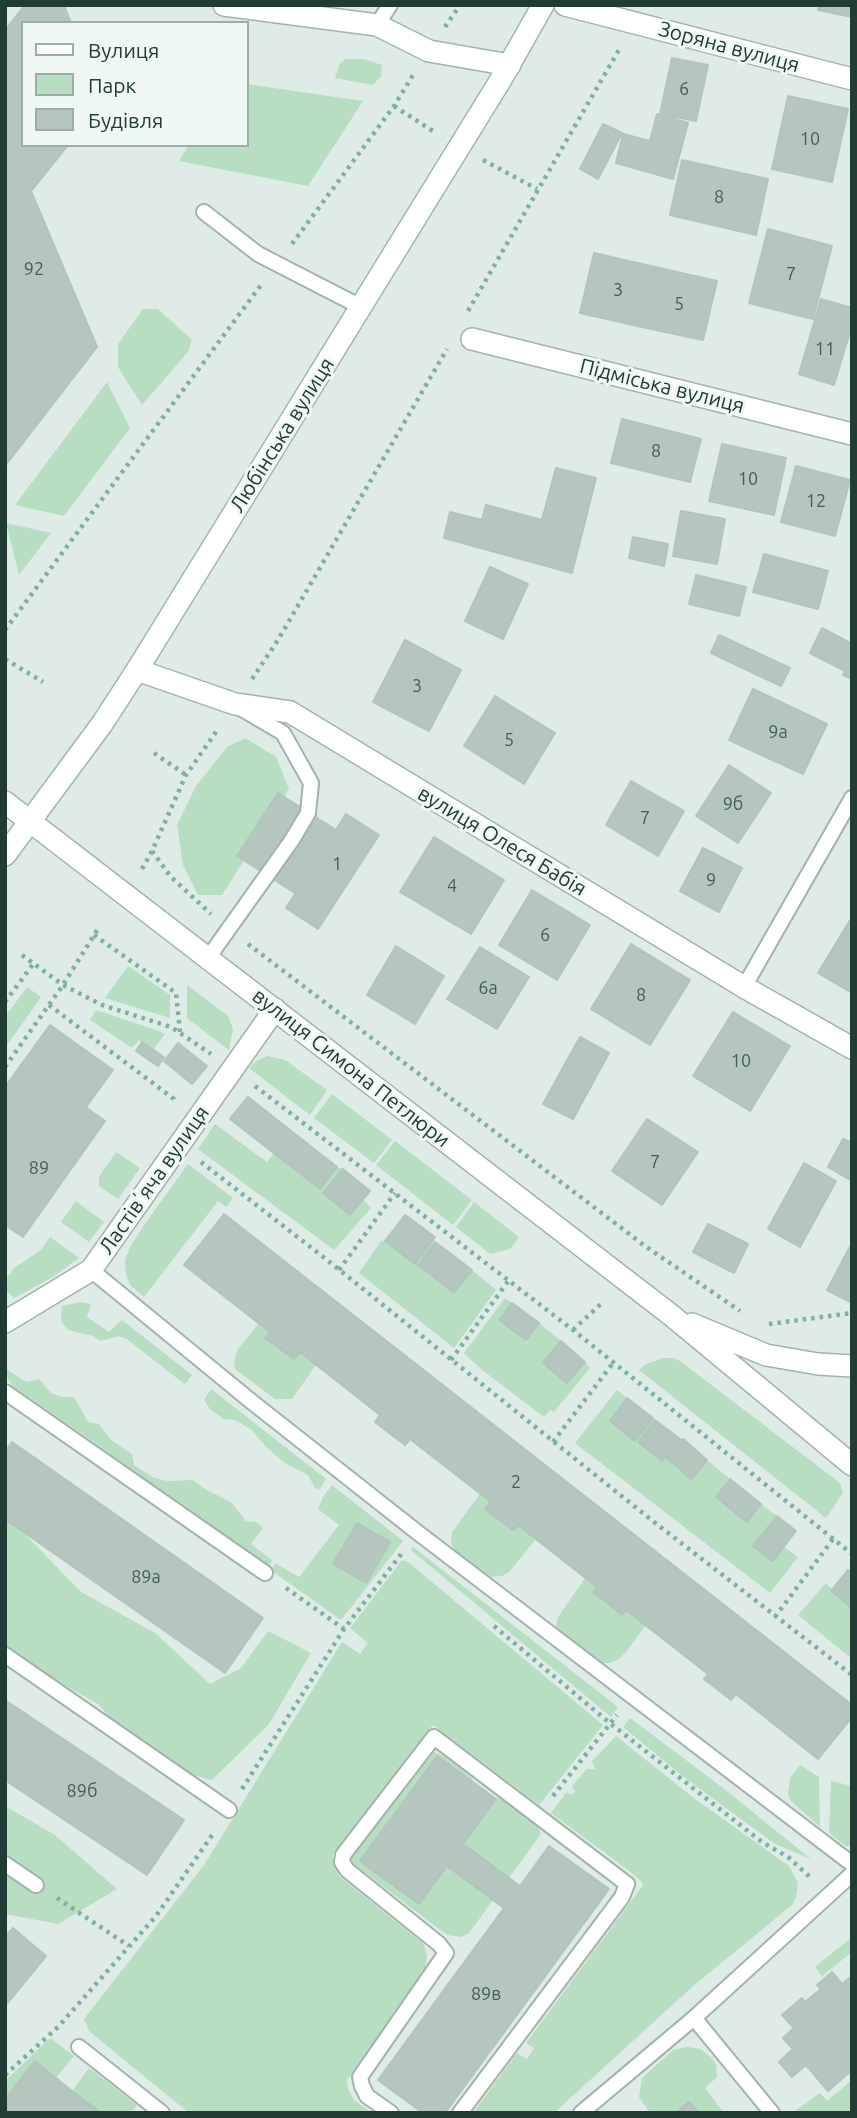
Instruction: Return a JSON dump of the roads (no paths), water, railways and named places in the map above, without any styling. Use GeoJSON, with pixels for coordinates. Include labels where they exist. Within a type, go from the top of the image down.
{"type":"FeatureCollection","features":[{"type":"Feature","properties":{"kind":"street"},"geometry":{"type":"LineString","coordinates":[[224,5],[377,25],[429,51],[510,65]]}},
{"type":"Feature","properties":{"kind":"street","name":"Любінська вулиця"},"geometry":{"type":"LineString","coordinates":[[5,855],[102,724],[137,670],[510,65],[543,5]]}},
{"type":"Feature","properties":{"kind":"street","name":"Зоряна вулиця"},"geometry":{"type":"LineString","coordinates":[[565,5],[852,79]]}},
{"type":"Feature","properties":{"kind":"street","name":"Підміська вулиця"},"geometry":{"type":"LineString","coordinates":[[468,329],[852,434]]}},
{"type":"Feature","properties":{"kind":"street","name":"вулиця Олеся Бабія"},"geometry":{"type":"LineString","coordinates":[[137,670],[235,704],[290,712],[744,987],[852,1048]]}},
{"type":"Feature","properties":{"kind":"street","name":"вулиця Симона Петлюри"},"geometry":{"type":"LineString","coordinates":[[5,802],[671,1315],[852,1465]]}},
{"type":"Feature","properties":{"kind":"street","name":"Ластівʼяча вулиця"},"geometry":{"type":"LineString","coordinates":[[5,1322],[91,1270],[275,1009]]}},
{"type":"Feature","properties":{"kind":"street","name":"вулиця Симона Петлюри"},"geometry":{"type":"LineString","coordinates":[[671,1315],[766,1355],[817,1364],[852,1366]]}},
{"type":"Feature","properties":{"kind":"lane"},"geometry":{"type":"LineString","coordinates":[[377,25],[390,5]]}},
{"type":"Feature","properties":{"kind":"lane"},"geometry":{"type":"LineString","coordinates":[[204,212],[258,254],[361,307]]}},
{"type":"Feature","properties":{"kind":"lane"},"geometry":{"type":"LineString","coordinates":[[208,958],[292,840],[308,813],[312,783],[283,733],[235,704]]}},
{"type":"Feature","properties":{"kind":"lane"},"geometry":{"type":"LineString","coordinates":[[744,987],[852,798]]}},
{"type":"Feature","properties":{"kind":"lane"},"geometry":{"type":"LineString","coordinates":[[91,1270],[407,1524],[852,1864]]}},
{"type":"Feature","properties":{"kind":"lane"},"geometry":{"type":"LineString","coordinates":[[5,1392],[265,1573]]}},
{"type":"Feature","properties":{"kind":"lane"},"geometry":{"type":"LineString","coordinates":[[5,1655],[229,1810]]}},
{"type":"Feature","properties":{"kind":"lane"},"geometry":{"type":"LineString","coordinates":[[391,2113],[367,2095],[360,2077],[446,1954],[439,1944],[347,1870],[342,1861],[343,1855],[434,1738],[627,1884],[622,1897],[460,2113]]}},
{"type":"Feature","properties":{"kind":"lane"},"geometry":{"type":"LineString","coordinates":[[5,1864],[36,1885]]}},
{"type":"Feature","properties":{"kind":"lane"},"geometry":{"type":"LineString","coordinates":[[581,2113],[694,2018],[852,1874]]}},
{"type":"Feature","properties":{"kind":"lane"},"geometry":{"type":"LineString","coordinates":[[694,2018],[772,2113]]}},
{"type":"Feature","properties":{"kind":"lane"},"geometry":{"type":"LineString","coordinates":[[79,2047],[162,2113]]}}]}
